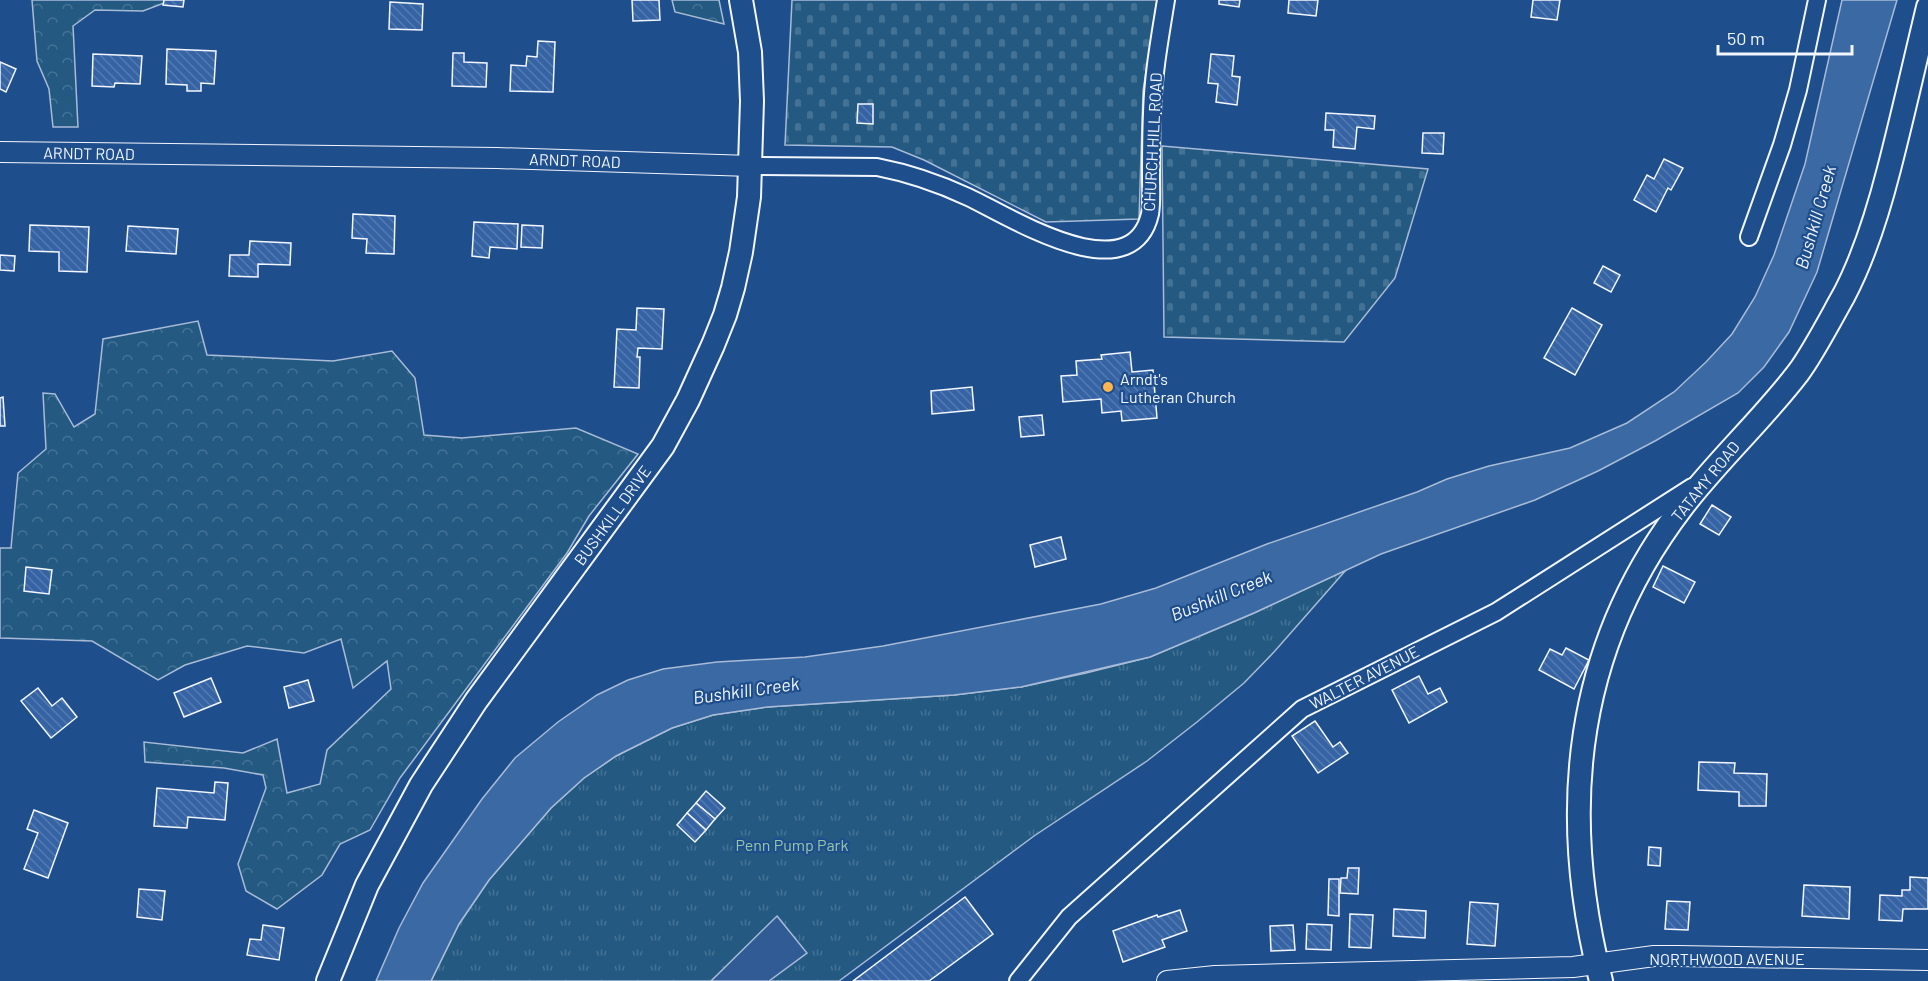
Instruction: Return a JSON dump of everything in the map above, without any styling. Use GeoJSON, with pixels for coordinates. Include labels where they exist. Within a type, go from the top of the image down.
{"type":"FeatureCollection","features":[{"type":"Feature","properties":{"kind":"main road","name":"BUSHKILL DRIVE"},"geometry":{"type":"LineString","coordinates":[[328,981],[367,885],[421,785],[476,701],[663,446],[688,400],[721,325],[741,252],[752,166],[750,52],[741,0]]}},
{"type":"Feature","properties":{"kind":"main road","name":"TATAMY ROAD"},"geometry":{"type":"LineString","coordinates":[[1599,973],[1581,872],[1578,784],[1585,722],[1617,616],[1646,561],[1680,509],[1799,372],[1844,295],[1860,261],[1884,187],[1928,7]]}},
{"type":"Feature","properties":{"kind":"street","name":"CHURCH HILL ROAD"},"geometry":{"type":"LineString","coordinates":[[1132,242],[1145,228],[1151,205],[1152,110],[1157,55],[1166,0]]}},
{"type":"Feature","properties":{"kind":"street"},"geometry":{"type":"LineString","coordinates":[[1749,237],[1782,145],[1798,90],[1817,0]]}},
{"type":"Feature","properties":{"kind":"street","name":"ARNDT ROAD"},"geometry":{"type":"LineString","coordinates":[[0,152],[497,158],[752,166],[877,167],[918,177],[960,194],[1026,227],[1067,244],[1098,250],[1132,242]]}},
{"type":"Feature","properties":{"kind":"street","name":"WALTER AVENUE"},"geometry":{"type":"LineString","coordinates":[[1018,981],[1069,917],[1302,709],[1496,612],[1703,480]]}},
{"type":"Feature","properties":{"kind":"street","name":"NORTHWOOD AVENUE"},"geometry":{"type":"LineString","coordinates":[[1167,981],[1599,973],[1654,956],[1928,960]]}},
{"type":"Feature","properties":{"kind":"green space"},"geometry":{"type":"Polygon","coordinates":[[[32,0],[172,0],[143,11],[95,10],[73,26],[78,127],[53,127],[49,89],[37,61],[32,0]]]}},
{"type":"Feature","properties":{"kind":"green space"},"geometry":{"type":"Polygon","coordinates":[[[672,0],[719,0],[724,24],[675,12],[672,0]]]}},
{"type":"Feature","properties":{"kind":"green space"},"geometry":{"type":"Polygon","coordinates":[[[792,0],[1157,0],[1143,91],[1139,219],[1046,222],[924,160],[892,147],[785,145],[792,0]]]}},
{"type":"Feature","properties":{"kind":"green space"},"geometry":{"type":"Polygon","coordinates":[[[1162,146],[1428,169],[1395,278],[1344,342],[1164,337],[1162,146]]]}},
{"type":"Feature","properties":{"kind":"green space"},"geometry":{"type":"Polygon","coordinates":[[[198,321],[207,355],[333,361],[392,351],[415,378],[424,435],[462,438],[576,428],[638,454],[589,516],[567,553],[400,778],[370,830],[340,844],[322,875],[277,909],[246,891],[238,864],[266,788],[263,775],[224,768],[145,762],[144,742],[243,753],[277,739],[287,793],[320,784],[327,750],[391,689],[387,661],[353,688],[341,639],[304,653],[247,646],[185,665],[158,680],[92,641],[0,638],[0,548],[11,548],[18,473],[46,449],[43,393],[55,394],[74,427],[95,414],[103,339],[198,321]]]}},
{"type":"Feature","properties":{"kind":"green space","name":"Penn Pump Park"},"geometry":{"type":"Polygon","coordinates":[[[1346,570],[1244,683],[1197,722],[1147,761],[1034,836],[839,981],[431,981],[459,924],[489,880],[551,808],[584,778],[616,756],[672,728],[713,715],[767,707],[954,695],[1021,687],[1086,673],[1150,657],[1254,613],[1346,570]]]}},
{"type":"Feature","properties":{"kind":"shaded area"},"geometry":{"type":"Polygon","coordinates":[[[777,916],[807,953],[769,981],[711,981],[777,916]]]}},
{"type":"Feature","properties":{"kind":"water","name":"Bushkill Creek"},"geometry":{"type":"Polygon","coordinates":[[[1842,0],[1897,0],[1817,272],[1789,332],[1764,367],[1738,393],[1655,441],[1535,500],[1381,554],[1254,613],[1150,657],[1021,687],[954,695],[767,707],[713,715],[672,728],[616,756],[584,778],[551,808],[489,880],[459,924],[431,981],[376,981],[399,928],[423,883],[482,799],[515,758],[558,722],[597,695],[628,680],[663,669],[717,662],[805,657],[883,646],[1101,604],[1156,588],[1267,544],[1417,492],[1447,479],[1489,466],[1570,448],[1627,423],[1674,392],[1732,334],[1755,297],[1774,255],[1805,164],[1842,0]]]}},
{"type":"Feature","properties":{"kind":"building"},"geometry":{"type":"Polygon","coordinates":[[[164,0],[184,0],[183,7],[163,5],[164,0]]]}},
{"type":"Feature","properties":{"kind":"building"},"geometry":{"type":"Polygon","coordinates":[[[632,0],[659,0],[660,20],[633,21],[632,0]]]}},
{"type":"Feature","properties":{"kind":"building"},"geometry":{"type":"Polygon","coordinates":[[[1219,0],[1240,0],[1239,7],[1219,4],[1219,0]]]}},
{"type":"Feature","properties":{"kind":"building"},"geometry":{"type":"Polygon","coordinates":[[[1289,0],[1318,0],[1316,16],[1288,13],[1289,0]]]}},
{"type":"Feature","properties":{"kind":"building"},"geometry":{"type":"Polygon","coordinates":[[[1533,0],[1560,0],[1557,20],[1531,17],[1533,0]]]}},
{"type":"Feature","properties":{"kind":"building"},"geometry":{"type":"Polygon","coordinates":[[[390,2],[423,4],[422,30],[389,29],[390,2]]]}},
{"type":"Feature","properties":{"kind":"building"},"geometry":{"type":"Polygon","coordinates":[[[538,41],[555,42],[553,92],[510,91],[511,65],[526,66],[527,56],[537,57],[538,41]]]}},
{"type":"Feature","properties":{"kind":"building"},"geometry":{"type":"Polygon","coordinates":[[[167,49],[216,51],[214,84],[201,83],[201,91],[187,91],[187,85],[166,84],[167,49]]]}},
{"type":"Feature","properties":{"kind":"building"},"geometry":{"type":"Polygon","coordinates":[[[453,53],[464,53],[464,62],[487,63],[486,87],[452,86],[453,53]]]}},
{"type":"Feature","properties":{"kind":"building"},"geometry":{"type":"Polygon","coordinates":[[[93,54],[142,56],[140,84],[115,83],[114,87],[92,86],[93,54]]]}},
{"type":"Feature","properties":{"kind":"building"},"geometry":{"type":"Polygon","coordinates":[[[1211,54],[1234,56],[1232,76],[1240,77],[1237,105],[1216,102],[1218,84],[1208,83],[1211,54]]]}},
{"type":"Feature","properties":{"kind":"building"},"geometry":{"type":"Polygon","coordinates":[[[0,62],[16,69],[6,92],[0,89],[0,62]]]}},
{"type":"Feature","properties":{"kind":"building"},"geometry":{"type":"Polygon","coordinates":[[[858,104],[873,104],[873,124],[857,123],[858,104]]]}},
{"type":"Feature","properties":{"kind":"building"},"geometry":{"type":"Polygon","coordinates":[[[1326,113],[1375,116],[1374,129],[1357,127],[1355,149],[1333,147],[1334,130],[1325,130],[1326,113]]]}},
{"type":"Feature","properties":{"kind":"building"},"geometry":{"type":"Polygon","coordinates":[[[1423,133],[1444,133],[1443,154],[1422,153],[1423,133]]]}},
{"type":"Feature","properties":{"kind":"building"},"geometry":{"type":"Polygon","coordinates":[[[1664,159],[1683,168],[1671,190],[1668,188],[1656,212],[1634,200],[1647,175],[1654,179],[1664,159]]]}},
{"type":"Feature","properties":{"kind":"building"},"geometry":{"type":"Polygon","coordinates":[[[353,214],[395,216],[394,254],[366,253],[367,239],[352,238],[353,214]]]}},
{"type":"Feature","properties":{"kind":"building"},"geometry":{"type":"Polygon","coordinates":[[[474,222],[518,224],[517,249],[490,247],[489,258],[472,256],[474,222]]]}},
{"type":"Feature","properties":{"kind":"building"},"geometry":{"type":"Polygon","coordinates":[[[30,225],[89,227],[87,272],[59,271],[59,252],[29,251],[30,225]]]}},
{"type":"Feature","properties":{"kind":"building"},"geometry":{"type":"Polygon","coordinates":[[[522,225],[543,226],[542,248],[521,247],[522,225]]]}},
{"type":"Feature","properties":{"kind":"building"},"geometry":{"type":"Polygon","coordinates":[[[128,226],[178,229],[176,254],[126,251],[128,226]]]}},
{"type":"Feature","properties":{"kind":"building"},"geometry":{"type":"Polygon","coordinates":[[[250,241],[291,243],[290,265],[258,264],[258,277],[229,276],[230,255],[249,255],[250,241]]]}},
{"type":"Feature","properties":{"kind":"building"},"geometry":{"type":"Polygon","coordinates":[[[0,255],[15,256],[14,271],[0,270],[0,255]]]}},
{"type":"Feature","properties":{"kind":"building"},"geometry":{"type":"Polygon","coordinates":[[[1603,266],[1620,275],[1611,292],[1594,283],[1603,266]]]}},
{"type":"Feature","properties":{"kind":"building"},"geometry":{"type":"Polygon","coordinates":[[[637,308],[664,309],[662,349],[638,348],[639,388],[614,387],[617,329],[636,330],[637,308]]]}},
{"type":"Feature","properties":{"kind":"building"},"geometry":{"type":"Polygon","coordinates":[[[1572,308],[1602,325],[1575,375],[1544,358],[1572,308]]]}},
{"type":"Feature","properties":{"kind":"building","name":"Arndt's Lutheran Church"},"geometry":{"type":"Polygon","coordinates":[[[1130,352],[1132,372],[1153,370],[1157,418],[1122,421],[1121,411],[1102,413],[1101,399],[1063,402],[1061,376],[1077,375],[1076,361],[1102,359],[1101,355],[1130,352]]]}},
{"type":"Feature","properties":{"kind":"building"},"geometry":{"type":"Polygon","coordinates":[[[972,387],[974,410],[932,414],[931,391],[972,387]]]}},
{"type":"Feature","properties":{"kind":"building"},"geometry":{"type":"Polygon","coordinates":[[[3,397],[5,426],[0,426],[0,398],[3,397]]]}},
{"type":"Feature","properties":{"kind":"building"},"geometry":{"type":"Polygon","coordinates":[[[1042,415],[1044,435],[1021,437],[1019,417],[1042,415]]]}},
{"type":"Feature","properties":{"kind":"building"},"geometry":{"type":"Polygon","coordinates":[[[1712,505],[1731,517],[1719,535],[1700,524],[1712,505]]]}},
{"type":"Feature","properties":{"kind":"building"},"geometry":{"type":"Polygon","coordinates":[[[1061,537],[1066,559],[1035,567],[1030,545],[1061,537]]]}},
{"type":"Feature","properties":{"kind":"building"},"geometry":{"type":"Polygon","coordinates":[[[1663,566],[1695,582],[1684,603],[1653,587],[1663,566]]]}},
{"type":"Feature","properties":{"kind":"building"},"geometry":{"type":"Polygon","coordinates":[[[26,567],[52,570],[49,594],[24,591],[26,567]]]}},
{"type":"Feature","properties":{"kind":"building"},"geometry":{"type":"Polygon","coordinates":[[[1566,648],[1589,660],[1574,689],[1539,670],[1550,649],[1562,655],[1566,648]]]}},
{"type":"Feature","properties":{"kind":"building"},"geometry":{"type":"Polygon","coordinates":[[[1419,676],[1428,694],[1440,688],[1447,702],[1409,723],[1392,690],[1419,676]]]}},
{"type":"Feature","properties":{"kind":"building"},"geometry":{"type":"Polygon","coordinates":[[[211,678],[221,702],[184,717],[174,693],[211,678]]]}},
{"type":"Feature","properties":{"kind":"building"},"geometry":{"type":"Polygon","coordinates":[[[308,680],[314,701],[289,708],[284,687],[308,680]]]}},
{"type":"Feature","properties":{"kind":"building"},"geometry":{"type":"Polygon","coordinates":[[[38,688],[52,706],[62,698],[77,717],[51,738],[21,701],[38,688]]]}},
{"type":"Feature","properties":{"kind":"building"},"geometry":{"type":"Polygon","coordinates":[[[1315,721],[1333,747],[1340,742],[1348,753],[1318,773],[1292,736],[1315,721]]]}},
{"type":"Feature","properties":{"kind":"building"},"geometry":{"type":"Polygon","coordinates":[[[1699,762],[1735,763],[1734,773],[1767,774],[1766,806],[1739,806],[1739,792],[1698,790],[1699,762]]]}},
{"type":"Feature","properties":{"kind":"building"},"geometry":{"type":"Polygon","coordinates":[[[215,782],[228,783],[225,820],[188,817],[187,828],[154,826],[157,788],[214,793],[215,782]]]}},
{"type":"Feature","properties":{"kind":"building"},"geometry":{"type":"Polygon","coordinates":[[[706,791],[725,808],[715,819],[696,803],[706,791]]]}},
{"type":"Feature","properties":{"kind":"building"},"geometry":{"type":"Polygon","coordinates":[[[696,803],[715,819],[706,830],[687,813],[696,803]]]}},
{"type":"Feature","properties":{"kind":"building"},"geometry":{"type":"Polygon","coordinates":[[[34,810],[68,823],[48,878],[24,869],[38,833],[27,829],[34,810]]]}},
{"type":"Feature","properties":{"kind":"building"},"geometry":{"type":"Polygon","coordinates":[[[687,813],[706,830],[695,842],[677,825],[687,813]]]}},
{"type":"Feature","properties":{"kind":"building"},"geometry":{"type":"Polygon","coordinates":[[[1649,847],[1661,848],[1660,866],[1648,865],[1649,847]]]}},
{"type":"Feature","properties":{"kind":"building"},"geometry":{"type":"Polygon","coordinates":[[[1348,868],[1359,868],[1358,894],[1340,893],[1341,878],[1347,878],[1348,868]]]}},
{"type":"Feature","properties":{"kind":"building"},"geometry":{"type":"Polygon","coordinates":[[[1910,877],[1928,878],[1928,909],[1903,909],[1902,921],[1879,920],[1880,895],[1902,896],[1902,890],[1910,890],[1910,877]]]}},
{"type":"Feature","properties":{"kind":"building"},"geometry":{"type":"Polygon","coordinates":[[[1329,879],[1339,879],[1339,916],[1328,915],[1329,879]]]}},
{"type":"Feature","properties":{"kind":"building"},"geometry":{"type":"Polygon","coordinates":[[[1804,885],[1850,887],[1849,919],[1802,916],[1804,885]]]}},
{"type":"Feature","properties":{"kind":"building"},"geometry":{"type":"Polygon","coordinates":[[[139,889],[165,891],[162,920],[137,917],[139,889]]]}},
{"type":"Feature","properties":{"kind":"building"},"geometry":{"type":"Polygon","coordinates":[[[965,897],[993,934],[929,981],[853,981],[965,897]]]}},
{"type":"Feature","properties":{"kind":"building"},"geometry":{"type":"Polygon","coordinates":[[[1667,901],[1690,902],[1688,930],[1665,929],[1667,901]]]}},
{"type":"Feature","properties":{"kind":"building"},"geometry":{"type":"Polygon","coordinates":[[[1470,902],[1498,904],[1495,946],[1467,944],[1470,902]]]}},
{"type":"Feature","properties":{"kind":"building"},"geometry":{"type":"Polygon","coordinates":[[[1394,909],[1426,911],[1425,938],[1393,936],[1394,909]]]}},
{"type":"Feature","properties":{"kind":"building"},"geometry":{"type":"Polygon","coordinates":[[[1180,910],[1187,931],[1162,940],[1165,947],[1123,962],[1113,931],[1157,915],[1158,917],[1180,910]]]}},
{"type":"Feature","properties":{"kind":"building"},"geometry":{"type":"Polygon","coordinates":[[[1350,914],[1373,915],[1371,948],[1349,947],[1350,914]]]}},
{"type":"Feature","properties":{"kind":"building"},"geometry":{"type":"Polygon","coordinates":[[[1307,924],[1332,925],[1331,950],[1306,949],[1307,924]]]}},
{"type":"Feature","properties":{"kind":"building"},"geometry":{"type":"Polygon","coordinates":[[[263,925],[284,928],[279,960],[247,955],[250,939],[261,940],[263,925]]]}},
{"type":"Feature","properties":{"kind":"building"},"geometry":{"type":"Polygon","coordinates":[[[1293,925],[1295,950],[1271,951],[1270,926],[1293,925]]]}},
{"type":"Feature","properties":{"kind":"place","name":"Arndt's Lutheran Church"},"geometry":{"type":"Point","coordinates":[1108,387]}}]}
